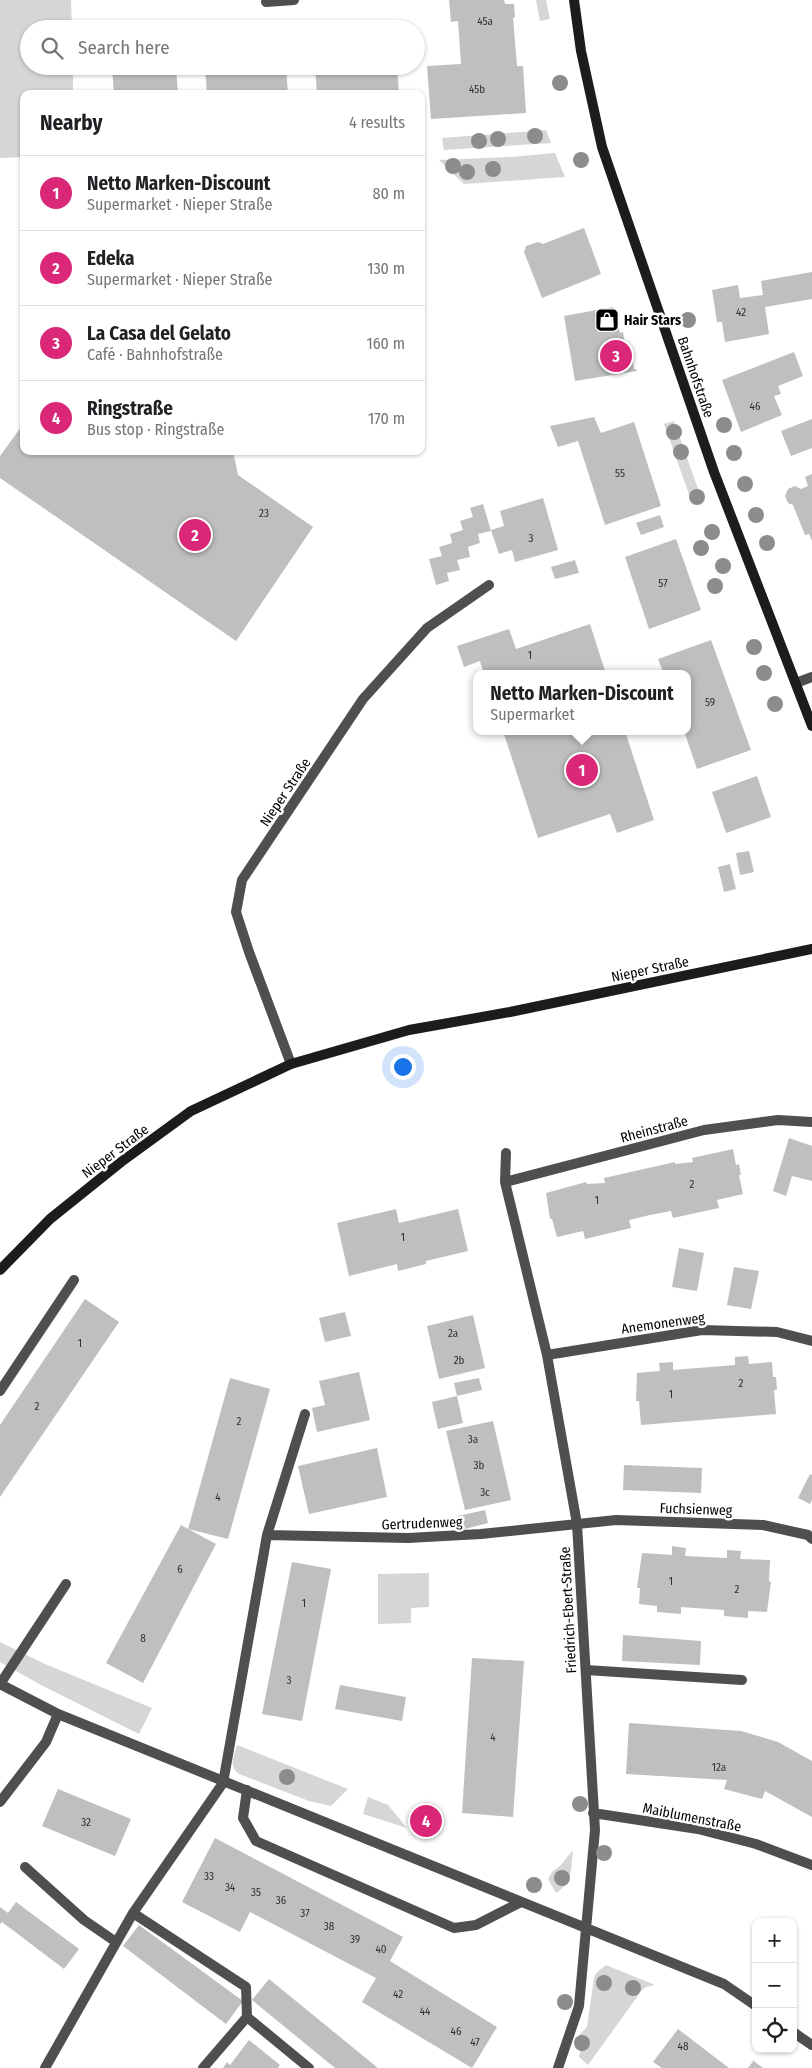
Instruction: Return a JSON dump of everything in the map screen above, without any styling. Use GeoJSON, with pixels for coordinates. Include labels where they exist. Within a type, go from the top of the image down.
{"type":"FeatureCollection","features":[{"type":"Feature","properties":{"kind":"street"},"geometry":{"type":"LineString","coordinates":[[266,2],[294,0]]}},
{"type":"Feature","properties":{"kind":"street","name":"Bahnhofstraße"},"geometry":{"type":"LineString","coordinates":[[574,0],[580,51],[602,147],[714,472],[812,726]]}},
{"type":"Feature","properties":{"kind":"street","name":"Nieper Straße"},"geometry":{"type":"LineString","coordinates":[[291,1064],[248,952],[236,912],[242,880],[363,699],[427,628],[489,585]]}},
{"type":"Feature","properties":{"kind":"street"},"geometry":{"type":"LineString","coordinates":[[796,683],[812,677]]}},
{"type":"Feature","properties":{"kind":"street","name":"Nieper Straße"},"geometry":{"type":"LineString","coordinates":[[0,1270],[50,1219],[121,1162],[191,1111],[291,1064],[409,1030],[510,1012],[812,949]]}},
{"type":"Feature","properties":{"kind":"street","name":"Rheinstraße"},"geometry":{"type":"LineString","coordinates":[[505,1182],[704,1130],[778,1120],[812,1122]]}},
{"type":"Feature","properties":{"kind":"street","name":"Friedrich-Ebert-Straße"},"geometry":{"type":"LineString","coordinates":[[506,1153],[505,1182],[547,1355],[577,1524],[586,1670],[595,1830],[579,2006],[558,2068]]}},
{"type":"Feature","properties":{"kind":"street"},"geometry":{"type":"LineString","coordinates":[[0,1391],[74,1280]]}},
{"type":"Feature","properties":{"kind":"street","name":"Anemonenweg"},"geometry":{"type":"LineString","coordinates":[[547,1355],[702,1330],[777,1332],[812,1341]]}},
{"type":"Feature","properties":{"kind":"street"},"geometry":{"type":"LineString","coordinates":[[45,2068],[133,1912],[223,1783],[266,1535],[305,1414]]}},
{"type":"Feature","properties":{"kind":"street","name":"Fuchsienweg"},"geometry":{"type":"LineString","coordinates":[[577,1524],[616,1520],[763,1525],[808,1535],[812,1539]]}},
{"type":"Feature","properties":{"kind":"street","name":"Gertrudenweg"},"geometry":{"type":"LineString","coordinates":[[266,1535],[408,1538],[481,1534],[577,1524]]}},
{"type":"Feature","properties":{"kind":"street"},"geometry":{"type":"LineString","coordinates":[[66,1584],[0,1684],[58,1714],[223,1783],[247,1790],[724,1984],[752,2003]]}},
{"type":"Feature","properties":{"kind":"street"},"geometry":{"type":"LineString","coordinates":[[586,1670],[742,1680]]}},
{"type":"Feature","properties":{"kind":"street"},"geometry":{"type":"LineString","coordinates":[[0,1802],[46,1742],[58,1714]]}},
{"type":"Feature","properties":{"kind":"street"},"geometry":{"type":"LineString","coordinates":[[247,1790],[244,1818],[256,1841],[454,1928],[476,1925],[521,1902]]}},
{"type":"Feature","properties":{"kind":"street","name":"Maiblumenstraße"},"geometry":{"type":"LineString","coordinates":[[594,1813],[698,1829],[756,1844],[812,1866]]}},
{"type":"Feature","properties":{"kind":"street"},"geometry":{"type":"LineString","coordinates":[[25,1866],[84,1920],[116,1942]]}},
{"type":"Feature","properties":{"kind":"street"},"geometry":{"type":"LineString","coordinates":[[133,1912],[246,1987],[247,2017],[203,2068]]}},
{"type":"Feature","properties":{"kind":"street"},"geometry":{"type":"LineString","coordinates":[[247,2017],[309,2068]]}},
{"type":"Feature","properties":{"kind":"street"},"geometry":{"type":"LineString","coordinates":[[797,2035],[812,2045]]}},
{"type":"Feature","properties":{"kind":"shaded area"},"geometry":{"type":"Polygon","coordinates":[[[0,0],[71,0],[72,20],[20,20],[20,75],[73,75],[73,90],[20,90],[20,157],[0,158],[0,0]]]}},
{"type":"Feature","properties":{"kind":"shaded area"},"geometry":{"type":"Polygon","coordinates":[[[536,0],[546,0],[550,19],[540,21],[536,0]]]}},
{"type":"Feature","properties":{"kind":"shaded area"},"geometry":{"type":"Polygon","coordinates":[[[546,130],[551,143],[444,150],[442,138],[546,130]]]}},
{"type":"Feature","properties":{"kind":"shaded area"},"geometry":{"type":"Polygon","coordinates":[[[555,153],[565,177],[464,184],[439,160],[510,157],[555,153]]]}},
{"type":"Feature","properties":{"kind":"shaded area"},"geometry":{"type":"Polygon","coordinates":[[[674,421],[702,500],[692,503],[664,424],[674,421]]]}},
{"type":"Feature","properties":{"kind":"shaded area"},"geometry":{"type":"Polygon","coordinates":[[[429,1573],[429,1607],[411,1608],[411,1623],[378,1624],[378,1574],[429,1573]]]}},
{"type":"Feature","properties":{"kind":"shaded area"},"geometry":{"type":"Polygon","coordinates":[[[0,1642],[45,1664],[152,1708],[139,1734],[41,1685],[0,1662],[0,1642]]]}},
{"type":"Feature","properties":{"kind":"shaded area"},"geometry":{"type":"Polygon","coordinates":[[[237,1745],[348,1789],[331,1806],[309,1801],[239,1774],[233,1764],[237,1745]]]}},
{"type":"Feature","properties":{"kind":"shaded area"},"geometry":{"type":"Polygon","coordinates":[[[368,1797],[388,1805],[407,1828],[363,1814],[368,1797]]]}},
{"type":"Feature","properties":{"kind":"shaded area"},"geometry":{"type":"Polygon","coordinates":[[[573,1850],[570,1875],[566,1885],[556,1893],[548,1879],[552,1872],[560,1866],[573,1850]]]}},
{"type":"Feature","properties":{"kind":"shaded area"},"geometry":{"type":"Polygon","coordinates":[[[606,1965],[655,1985],[642,1990],[588,2065],[579,2057],[580,2052],[576,2044],[579,2035],[587,2027],[594,1978],[596,1973],[606,1965]]]}},
{"type":"Feature","properties":{"kind":"building"},"geometry":{"type":"Polygon","coordinates":[[[449,0],[504,0],[505,4],[514,4],[515,17],[513,18],[517,66],[523,66],[526,113],[431,119],[427,66],[461,64],[458,21],[451,22],[449,0]]]}},
{"type":"Feature","properties":{"kind":"building"},"geometry":{"type":"Polygon","coordinates":[[[113,75],[177,75],[178,90],[114,90],[113,75]]]}},
{"type":"Feature","properties":{"kind":"building"},"geometry":{"type":"Polygon","coordinates":[[[206,75],[287,75],[288,90],[207,90],[206,75]]]}},
{"type":"Feature","properties":{"kind":"building"},"geometry":{"type":"Polygon","coordinates":[[[316,75],[398,75],[399,90],[317,90],[316,75]]]}},
{"type":"Feature","properties":{"kind":"building"},"geometry":{"type":"Polygon","coordinates":[[[584,228],[601,274],[542,298],[524,252],[526,246],[538,242],[543,244],[584,228]]]}},
{"type":"Feature","properties":{"kind":"building"},"geometry":{"type":"Polygon","coordinates":[[[812,272],[812,299],[765,307],[769,334],[725,342],[722,322],[717,322],[712,290],[738,285],[740,298],[763,295],[761,281],[812,272]]]}},
{"type":"Feature","properties":{"kind":"building"},"geometry":{"type":"Polygon","coordinates":[[[613,307],[620,333],[623,332],[625,345],[627,344],[630,357],[632,356],[634,369],[637,371],[575,381],[564,316],[613,307]]]}},
{"type":"Feature","properties":{"kind":"building"},"geometry":{"type":"Polygon","coordinates":[[[794,352],[803,376],[778,386],[781,394],[774,396],[782,415],[741,432],[722,380],[794,352]]]}},
{"type":"Feature","properties":{"kind":"building"},"geometry":{"type":"Polygon","coordinates":[[[594,417],[601,433],[634,422],[661,506],[605,525],[578,441],[558,447],[550,426],[594,417]]]}},
{"type":"Feature","properties":{"kind":"building"},"geometry":{"type":"Polygon","coordinates":[[[812,419],[812,448],[791,456],[781,431],[812,419]]]}},
{"type":"Feature","properties":{"kind":"building"},"geometry":{"type":"Polygon","coordinates":[[[20,428],[20,455],[234,455],[238,475],[313,527],[236,641],[0,478],[0,456],[20,428]]]}},
{"type":"Feature","properties":{"kind":"building"},"geometry":{"type":"Polygon","coordinates":[[[812,474],[812,541],[809,534],[805,535],[793,505],[788,503],[785,496],[788,489],[795,486],[801,489],[808,486],[805,477],[812,474]]]}},
{"type":"Feature","properties":{"kind":"building"},"geometry":{"type":"Polygon","coordinates":[[[543,498],[558,550],[515,562],[512,550],[499,554],[491,530],[504,526],[500,511],[543,498]]]}},
{"type":"Feature","properties":{"kind":"building"},"geometry":{"type":"Polygon","coordinates":[[[483,504],[491,531],[478,534],[480,543],[468,547],[470,557],[457,560],[460,570],[447,573],[449,581],[436,585],[429,559],[442,556],[439,547],[452,543],[450,534],[463,530],[460,521],[473,517],[470,508],[483,504]]]}},
{"type":"Feature","properties":{"kind":"building"},"geometry":{"type":"Polygon","coordinates":[[[660,515],[664,527],[641,535],[636,523],[660,515]]]}},
{"type":"Feature","properties":{"kind":"building"},"geometry":{"type":"Polygon","coordinates":[[[676,539],[701,610],[649,629],[625,557],[676,539]]]}},
{"type":"Feature","properties":{"kind":"building"},"geometry":{"type":"Polygon","coordinates":[[[575,560],[579,573],[555,579],[551,567],[575,560]]]}},
{"type":"Feature","properties":{"kind":"building"},"geometry":{"type":"Polygon","coordinates":[[[590,624],[605,670],[483,670],[480,661],[464,667],[457,646],[509,629],[516,649],[590,624]]]}},
{"type":"Feature","properties":{"kind":"building"},"geometry":{"type":"Polygon","coordinates":[[[711,640],[751,750],[697,769],[685,735],[691,735],[691,670],[662,670],[658,659],[711,640]]]}},
{"type":"Feature","properties":{"kind":"building"},"geometry":{"type":"Polygon","coordinates":[[[504,735],[626,735],[654,820],[617,833],[610,814],[538,838],[504,735]]]}},
{"type":"Feature","properties":{"kind":"building"},"geometry":{"type":"Polygon","coordinates":[[[757,776],[771,817],[726,833],[712,792],[757,776]]]}},
{"type":"Feature","properties":{"kind":"building"},"geometry":{"type":"Polygon","coordinates":[[[749,851],[754,872],[740,875],[736,853],[749,851]]]}},
{"type":"Feature","properties":{"kind":"building"},"geometry":{"type":"Polygon","coordinates":[[[730,864],[736,889],[724,892],[718,867],[730,864]]]}},
{"type":"Feature","properties":{"kind":"building"},"geometry":{"type":"Polygon","coordinates":[[[789,1138],[812,1146],[812,1181],[792,1176],[786,1196],[773,1191],[789,1138]]]}},
{"type":"Feature","properties":{"kind":"building"},"geometry":{"type":"Polygon","coordinates":[[[733,1149],[736,1165],[739,1164],[743,1194],[717,1200],[719,1208],[673,1218],[671,1211],[650,1215],[629,1220],[631,1228],[585,1239],[583,1231],[557,1237],[552,1219],[550,1219],[546,1193],[586,1182],[587,1184],[605,1183],[604,1178],[675,1162],[675,1164],[693,1162],[692,1158],[733,1149]]]}},
{"type":"Feature","properties":{"kind":"building"},"geometry":{"type":"Polygon","coordinates":[[[396,1209],[399,1223],[458,1209],[468,1251],[426,1261],[426,1264],[398,1271],[397,1264],[349,1276],[337,1223],[396,1209]]]}},
{"type":"Feature","properties":{"kind":"building"},"geometry":{"type":"Polygon","coordinates":[[[679,1248],[704,1253],[697,1291],[672,1287],[679,1248]]]}},
{"type":"Feature","properties":{"kind":"building"},"geometry":{"type":"Polygon","coordinates":[[[734,1267],[759,1271],[751,1309],[727,1305],[734,1267]]]}},
{"type":"Feature","properties":{"kind":"building"},"geometry":{"type":"Polygon","coordinates":[[[85,1299],[119,1322],[0,1497],[0,1425],[85,1299]]]}},
{"type":"Feature","properties":{"kind":"building"},"geometry":{"type":"Polygon","coordinates":[[[345,1312],[351,1336],[325,1342],[319,1318],[345,1312]]]}},
{"type":"Feature","properties":{"kind":"building"},"geometry":{"type":"Polygon","coordinates":[[[473,1315],[485,1368],[439,1379],[427,1326],[473,1315]]]}},
{"type":"Feature","properties":{"kind":"building"},"geometry":{"type":"Polygon","coordinates":[[[748,1356],[749,1364],[772,1362],[773,1377],[776,1377],[777,1390],[774,1390],[776,1414],[641,1425],[639,1401],[636,1401],[637,1373],[660,1371],[659,1363],[673,1362],[673,1370],[735,1365],[735,1357],[748,1356]]]}},
{"type":"Feature","properties":{"kind":"building"},"geometry":{"type":"Polygon","coordinates":[[[359,1372],[370,1420],[317,1432],[312,1408],[325,1405],[319,1381],[359,1372]]]}},
{"type":"Feature","properties":{"kind":"building"},"geometry":{"type":"Polygon","coordinates":[[[230,1378],[270,1389],[228,1539],[188,1529],[230,1378]]]}},
{"type":"Feature","properties":{"kind":"building"},"geometry":{"type":"Polygon","coordinates":[[[479,1378],[482,1390],[457,1396],[454,1383],[479,1378]]]}},
{"type":"Feature","properties":{"kind":"building"},"geometry":{"type":"Polygon","coordinates":[[[457,1396],[463,1423],[438,1429],[432,1402],[457,1396]]]}},
{"type":"Feature","properties":{"kind":"building"},"geometry":{"type":"Polygon","coordinates":[[[493,1421],[511,1500],[465,1510],[446,1431],[493,1421]]]}},
{"type":"Feature","properties":{"kind":"building"},"geometry":{"type":"Polygon","coordinates":[[[377,1448],[387,1497],[309,1514],[298,1466],[377,1448]]]}},
{"type":"Feature","properties":{"kind":"building"},"geometry":{"type":"Polygon","coordinates":[[[624,1465],[702,1468],[701,1493],[623,1490],[624,1465]]]}},
{"type":"Feature","properties":{"kind":"building"},"geometry":{"type":"Polygon","coordinates":[[[810,1474],[812,1475],[812,1500],[810,1504],[798,1498],[810,1474]]]}},
{"type":"Feature","properties":{"kind":"building"},"geometry":{"type":"Polygon","coordinates":[[[485,1510],[488,1523],[461,1530],[458,1516],[485,1510]]]}},
{"type":"Feature","properties":{"kind":"building"},"geometry":{"type":"Polygon","coordinates":[[[181,1525],[216,1544],[143,1683],[106,1663],[181,1525]]]}},
{"type":"Feature","properties":{"kind":"building"},"geometry":{"type":"Polygon","coordinates":[[[672,1546],[686,1548],[685,1556],[727,1558],[727,1550],[741,1551],[740,1559],[770,1560],[769,1581],[771,1582],[767,1612],[748,1611],[748,1618],[724,1616],[724,1610],[681,1607],[681,1614],[657,1612],[657,1606],[639,1604],[640,1588],[637,1588],[642,1553],[672,1555],[672,1546]]]}},
{"type":"Feature","properties":{"kind":"building"},"geometry":{"type":"Polygon","coordinates":[[[292,1562],[331,1569],[302,1721],[262,1714],[292,1562]]]}},
{"type":"Feature","properties":{"kind":"building"},"geometry":{"type":"Polygon","coordinates":[[[623,1635],[701,1641],[700,1665],[622,1661],[623,1635]]]}},
{"type":"Feature","properties":{"kind":"building"},"geometry":{"type":"Polygon","coordinates":[[[472,1658],[524,1661],[513,1817],[462,1813],[472,1658]]]}},
{"type":"Feature","properties":{"kind":"building"},"geometry":{"type":"Polygon","coordinates":[[[340,1685],[406,1697],[402,1721],[335,1709],[340,1685]]]}},
{"type":"Feature","properties":{"kind":"building"},"geometry":{"type":"Polygon","coordinates":[[[629,1723],[741,1731],[778,1742],[812,1761],[812,1817],[765,1791],[762,1799],[724,1789],[727,1780],[626,1774],[629,1723]]]}},
{"type":"Feature","properties":{"kind":"building"},"geometry":{"type":"Polygon","coordinates":[[[58,1789],[131,1819],[115,1856],[42,1826],[58,1789]]]}},
{"type":"Feature","properties":{"kind":"building"},"geometry":{"type":"Polygon","coordinates":[[[215,1838],[403,1937],[390,1961],[497,2027],[472,2068],[362,2002],[376,1978],[250,1912],[240,1932],[182,1902],[215,1838]]]}},
{"type":"Feature","properties":{"kind":"building"},"geometry":{"type":"Polygon","coordinates":[[[16,1902],[79,1949],[64,1969],[2,1922],[0,1924],[0,1907],[8,1913],[16,1902]]]}},
{"type":"Feature","properties":{"kind":"building"},"geometry":{"type":"Polygon","coordinates":[[[139,1925],[243,2001],[226,2024],[123,1946],[139,1925]]]}},
{"type":"Feature","properties":{"kind":"building"},"geometry":{"type":"Polygon","coordinates":[[[269,1979],[378,2068],[335,2068],[252,2000],[269,1979]]]}},
{"type":"Feature","properties":{"kind":"building"},"geometry":{"type":"Polygon","coordinates":[[[678,2029],[729,2068],[662,2068],[653,2062],[678,2029]]]}},
{"type":"Feature","properties":{"kind":"building"},"geometry":{"type":"Polygon","coordinates":[[[249,2040],[280,2065],[278,2068],[223,2068],[227,2062],[230,2065],[249,2040]]]}},
{"type":"Feature","properties":{"kind":"building"},"geometry":{"type":"Polygon","coordinates":[[[754,2060],[755,2062],[763,2068],[748,2068],[754,2060]]]}},
{"type":"Feature","properties":{"kind":"place","name":"Hair Stars"},"geometry":{"type":"Point","coordinates":[607,320]}},
{"type":"Feature","properties":{"kind":"place","name":"La Casa del Gelato"},"geometry":{"type":"Point","coordinates":[616,356]}},
{"type":"Feature","properties":{"kind":"place","name":"Edeka"},"geometry":{"type":"Point","coordinates":[195,535]}},
{"type":"Feature","properties":{"kind":"place","name":"Netto Marken-Discount"},"geometry":{"type":"Point","coordinates":[582,770]}},
{"type":"Feature","properties":{"kind":"place","name":"Ringstraße"},"geometry":{"type":"Point","coordinates":[426,1821]}}]}
